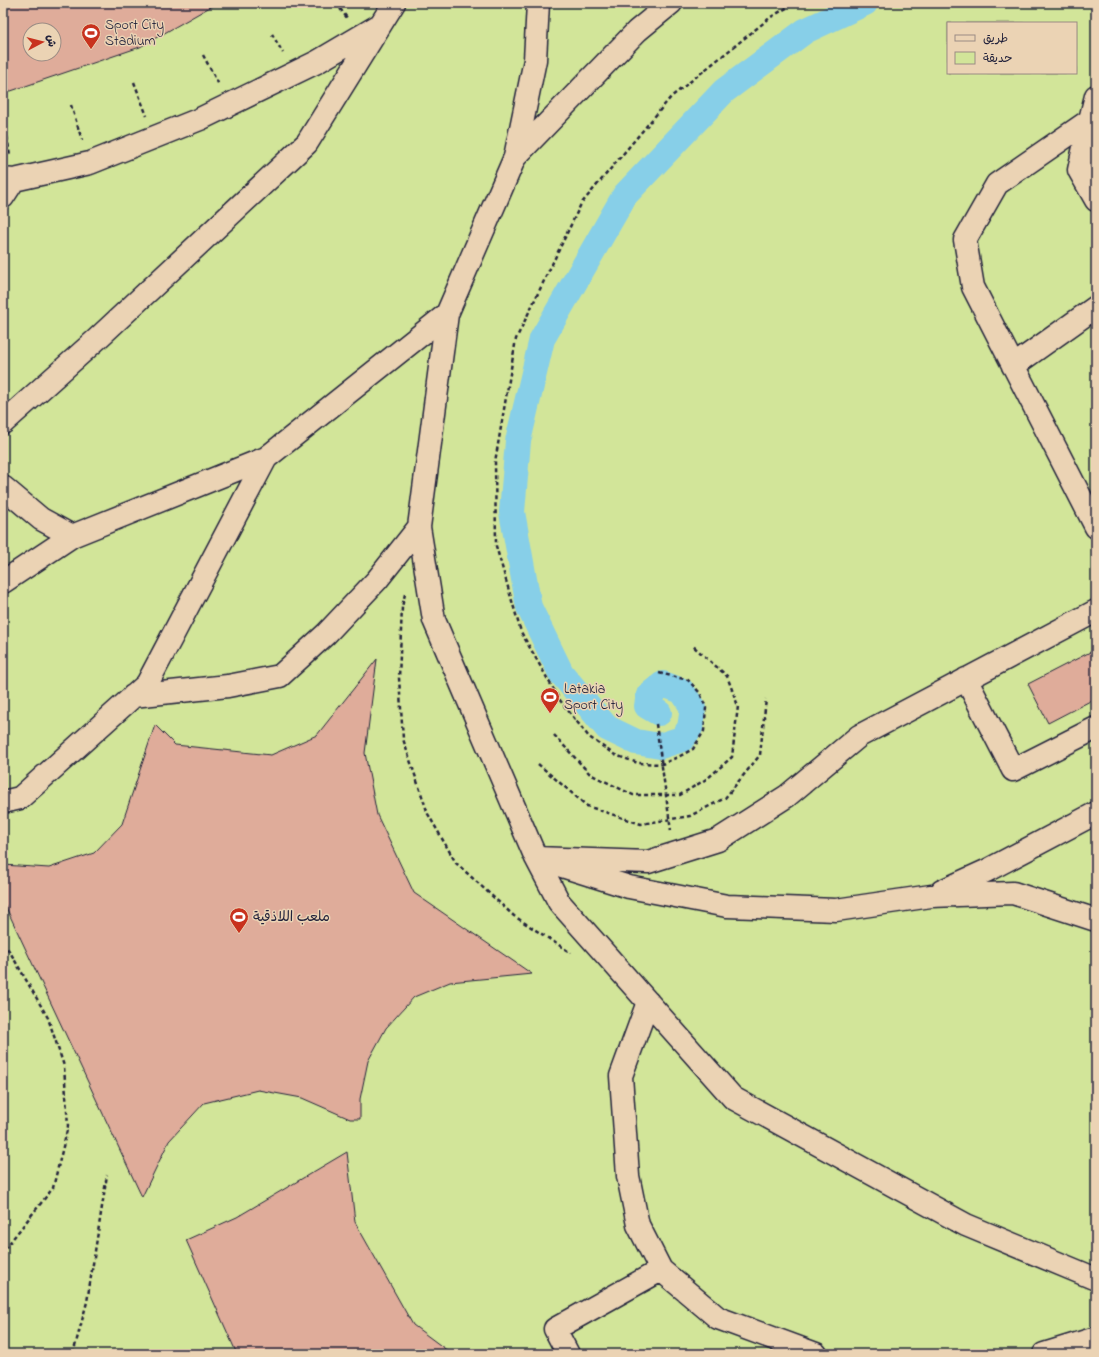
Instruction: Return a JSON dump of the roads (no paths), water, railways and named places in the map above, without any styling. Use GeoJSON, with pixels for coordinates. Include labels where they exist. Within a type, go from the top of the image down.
{"type":"FeatureCollection","features":[{"type":"Feature","properties":{"kind":"lane"},"geometry":{"type":"LineString","coordinates":[[3,422],[98,339],[307,143],[394,3]]}},
{"type":"Feature","properties":{"kind":"lane"},"geometry":{"type":"LineString","coordinates":[[538,3],[535,60],[515,157],[447,314],[419,527],[434,620],[536,858],[559,902],[733,1098],[966,1226],[1096,1278]]}},
{"type":"Feature","properties":{"kind":"lane"},"geometry":{"type":"LineString","coordinates":[[515,157],[637,31],[671,3]]}},
{"type":"Feature","properties":{"kind":"lane"},"geometry":{"type":"LineString","coordinates":[[7,185],[90,163],[200,119],[317,62],[382,24]]}},
{"type":"Feature","properties":{"kind":"lane"},"geometry":{"type":"LineString","coordinates":[[1096,96],[1079,170],[1096,200]]}},
{"type":"Feature","properties":{"kind":"lane"},"geometry":{"type":"LineString","coordinates":[[1090,120],[997,184],[966,240],[972,287],[1096,527]]}},
{"type":"Feature","properties":{"kind":"lane"},"geometry":{"type":"LineString","coordinates":[[1013,366],[1096,307]]}},
{"type":"Feature","properties":{"kind":"lane"},"geometry":{"type":"LineString","coordinates":[[3,582],[72,536],[266,458],[447,314]]}},
{"type":"Feature","properties":{"kind":"lane"},"geometry":{"type":"LineString","coordinates":[[3,802],[20,798],[147,684],[266,458]]}},
{"type":"Feature","properties":{"kind":"lane"},"geometry":{"type":"LineString","coordinates":[[3,487],[41,519],[72,536]]}},
{"type":"Feature","properties":{"kind":"lane"},"geometry":{"type":"LineString","coordinates":[[133,696],[228,686],[280,676],[326,634],[377,580],[419,527]]}},
{"type":"Feature","properties":{"kind":"lane"},"geometry":{"type":"LineString","coordinates":[[536,858],[648,862],[718,840],[787,796],[859,736],[1096,611]]}},
{"type":"Feature","properties":{"kind":"lane"},"geometry":{"type":"LineString","coordinates":[[966,679],[1013,770],[1096,728]]}},
{"type":"Feature","properties":{"kind":"lane"},"geometry":{"type":"LineString","coordinates":[[931,896],[986,871],[1096,813]]}},
{"type":"Feature","properties":{"kind":"lane"},"geometry":{"type":"LineString","coordinates":[[536,858],[629,887],[727,906],[836,910],[931,896],[1013,893],[1096,920]]}},
{"type":"Feature","properties":{"kind":"lane"},"geometry":{"type":"LineString","coordinates":[[648,1002],[621,1076],[628,1176],[638,1225],[661,1270],[718,1318],[816,1354]]}},
{"type":"Feature","properties":{"kind":"lane"},"geometry":{"type":"LineString","coordinates":[[568,1354],[555,1329],[661,1270]]}},
{"type":"Feature","properties":{"kind":"lane"},"geometry":{"type":"LineString","coordinates":[[1044,1354],[1096,1338]]}},
{"type":"Feature","properties":{"kind":"waterway"},"geometry":{"type":"LineString","coordinates":[[659,713],[647,706],[649,695],[663,684],[682,691],[693,708],[690,728],[682,739],[660,746],[636,742],[607,728],[561,673],[529,607],[512,512],[518,441],[542,339],[625,195],[724,91],[805,31],[865,3]]}},
{"type":"Feature","properties":{"kind":"place","name":"Sport City Stadium"},"geometry":{"type":"Point","coordinates":[91,50]}},
{"type":"Feature","properties":{"kind":"place","name":"Latakia Sport City"},"geometry":{"type":"Point","coordinates":[550,714]}},
{"type":"Feature","properties":{"kind":"place","name":"ملعب اللاذقية"},"geometry":{"type":"Point","coordinates":[239,934]}}]}
